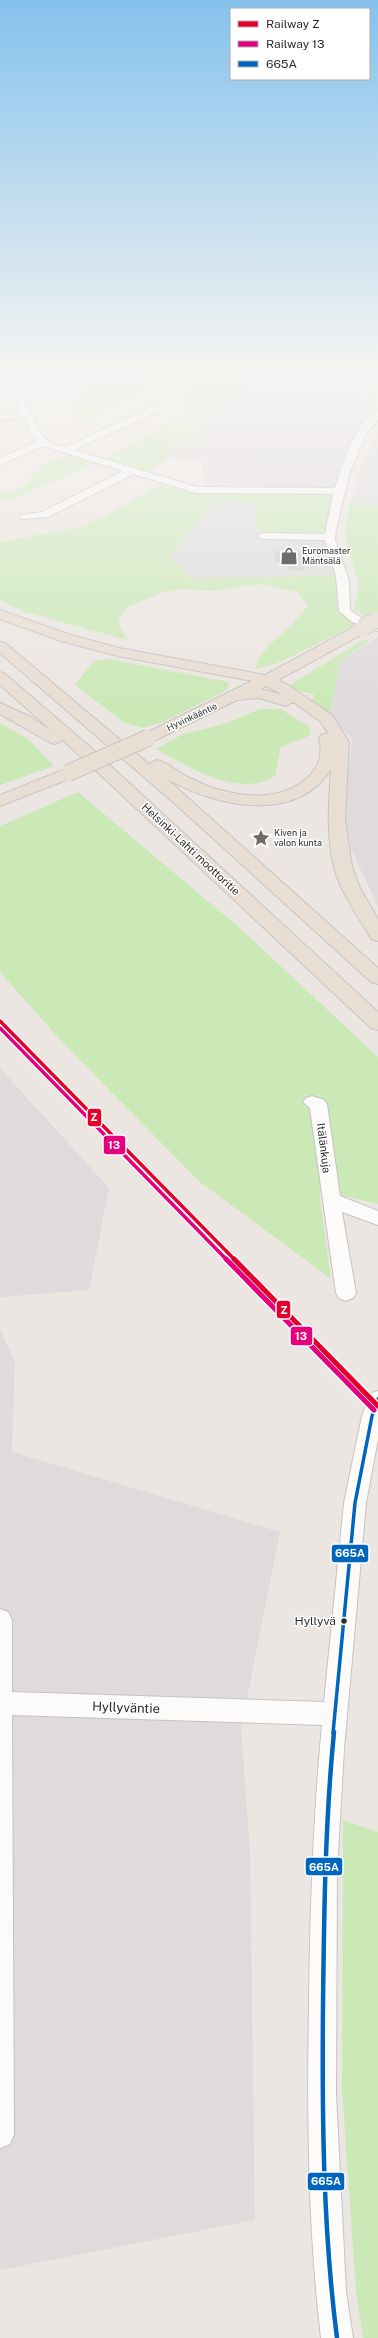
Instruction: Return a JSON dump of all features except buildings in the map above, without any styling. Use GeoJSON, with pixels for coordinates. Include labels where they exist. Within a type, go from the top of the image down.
{"type":"FeatureCollection","features":[{"type":"Feature","properties":{"kind":"highway"},"geometry":{"type":"LineString","coordinates":[[0,614],[66,638],[118,652],[267,680],[283,688],[326,718],[338,734],[341,753],[336,820],[338,845],[350,888],[378,936]]}},
{"type":"Feature","properties":{"kind":"highway","name":"Hyvinkääntie"},"geometry":{"type":"LineString","coordinates":[[0,801],[148,738],[267,680],[363,628],[378,622]]}},
{"type":"Feature","properties":{"kind":"highway"},"geometry":{"type":"LineString","coordinates":[[0,646],[46,683],[180,799],[378,978]]}},
{"type":"Feature","properties":{"kind":"highway"},"geometry":{"type":"LineString","coordinates":[[224,671],[245,673],[268,670],[322,651]]}},
{"type":"Feature","properties":{"kind":"highway","name":"Helsinki-Lahti moottoritie"},"geometry":{"type":"LineString","coordinates":[[0,677],[83,749],[378,1024]]}},
{"type":"Feature","properties":{"kind":"highway"},"geometry":{"type":"LineString","coordinates":[[46,683],[159,767],[192,786],[207,792],[236,800],[270,800],[297,792],[316,779],[328,761],[330,752],[325,733],[316,721],[302,710],[278,697],[260,693],[235,696]]}},
{"type":"Feature","properties":{"kind":"highway"},"geometry":{"type":"LineString","coordinates":[[0,708],[21,718],[60,742],[189,848]]}},
{"type":"Feature","properties":{"kind":"street"},"geometry":{"type":"LineString","coordinates":[[24,517],[44,515],[107,483]]}},
{"type":"Feature","properties":{"kind":"street"},"geometry":{"type":"LineString","coordinates":[[171,483],[205,491],[339,491]]}},
{"type":"Feature","properties":{"kind":"street"},"geometry":{"type":"LineString","coordinates":[[342,483],[331,518],[330,537],[343,582],[343,608],[347,614],[378,622]]}},
{"type":"Feature","properties":{"kind":"street"},"geometry":{"type":"LineString","coordinates":[[262,536],[330,537]]}},
{"type":"Feature","properties":{"kind":"street","name":"Itälänkuja"},"geometry":{"type":"LineString","coordinates":[[312,1102],[318,1104],[346,1294]]}},
{"type":"Feature","properties":{"kind":"street"},"geometry":{"type":"LineString","coordinates":[[331,1200],[378,1218]]}},
{"type":"Feature","properties":{"kind":"street"},"geometry":{"type":"LineString","coordinates":[[337,2338],[331,2291],[322,2086],[322,1908],[335,1714],[355,1503],[372,1416],[378,1399]]}},
{"type":"Feature","properties":{"kind":"street"},"geometry":{"type":"LineString","coordinates":[[0,1620],[0,2134]]}},
{"type":"Feature","properties":{"kind":"street","name":"Hyllyväntie"},"geometry":{"type":"LineString","coordinates":[[0,1703],[335,1714]]}},
{"type":"Feature","properties":{"kind":"shaded area"},"geometry":{"type":"Polygon","coordinates":[[[204,483],[336,483],[334,488],[205,489],[204,483]]]}},
{"type":"Feature","properties":{"kind":"shaded area"},"geometry":{"type":"Polygon","coordinates":[[[356,483],[378,483],[378,505],[350,502],[356,483]]]}},
{"type":"Feature","properties":{"kind":"shaded area"},"geometry":{"type":"Polygon","coordinates":[[[214,502],[255,502],[325,535],[337,575],[193,579],[170,557],[214,502]]]}},
{"type":"Feature","properties":{"kind":"shaded area"},"geometry":{"type":"Polygon","coordinates":[[[378,637],[378,907],[352,851],[344,814],[352,740],[330,713],[340,661],[378,637]]]}},
{"type":"Feature","properties":{"kind":"shaded area"},"geometry":{"type":"Polygon","coordinates":[[[0,1068],[109,1188],[89,1290],[0,1297],[0,1068]]]}},
{"type":"Feature","properties":{"kind":"shaded area"},"geometry":{"type":"Polygon","coordinates":[[[0,1329],[15,1362],[12,1452],[280,1532],[241,1729],[250,1850],[255,2220],[0,2270],[0,1329]]]}},
{"type":"Feature","properties":{"kind":"green space"},"geometry":{"type":"Polygon","coordinates":[[[27,483],[49,483],[16,498],[0,500],[0,492],[12,492],[27,483]]]}},
{"type":"Feature","properties":{"kind":"green space"},"geometry":{"type":"Polygon","coordinates":[[[160,484],[178,490],[200,494],[333,495],[325,535],[277,535],[257,529],[255,502],[214,502],[170,557],[193,579],[337,575],[338,607],[343,614],[360,623],[278,663],[255,669],[268,646],[292,624],[308,606],[298,592],[259,584],[212,591],[184,589],[164,592],[126,608],[118,620],[121,630],[128,640],[25,612],[0,600],[0,542],[79,527],[107,515],[160,484]]]}},
{"type":"Feature","properties":{"kind":"green space"},"geometry":{"type":"Polygon","coordinates":[[[350,502],[378,505],[378,611],[368,617],[354,610],[359,584],[348,549],[345,529],[350,502]]]}},
{"type":"Feature","properties":{"kind":"green space"},"geometry":{"type":"Polygon","coordinates":[[[373,638],[340,661],[330,713],[312,701],[314,694],[295,690],[290,685],[359,642],[373,638]]]}},
{"type":"Feature","properties":{"kind":"green space"},"geometry":{"type":"Polygon","coordinates":[[[109,659],[229,682],[227,690],[165,721],[143,728],[125,723],[75,685],[94,661],[109,659]]]}},
{"type":"Feature","properties":{"kind":"green space"},"geometry":{"type":"Polygon","coordinates":[[[260,709],[280,709],[308,726],[311,735],[281,747],[275,776],[260,782],[245,784],[214,778],[198,772],[156,749],[183,734],[221,725],[260,709]]]}},
{"type":"Feature","properties":{"kind":"green space"},"geometry":{"type":"Polygon","coordinates":[[[0,723],[29,740],[54,766],[0,785],[0,723]]]}},
{"type":"Feature","properties":{"kind":"green space"},"geometry":{"type":"Polygon","coordinates":[[[78,792],[241,929],[378,1057],[378,1204],[319,1190],[331,1279],[200,1182],[62,1042],[0,972],[0,826],[78,792]]]}},
{"type":"Feature","properties":{"kind":"green space"},"geometry":{"type":"Polygon","coordinates":[[[343,1820],[378,1832],[378,2338],[363,2338],[356,2292],[342,2090],[343,1820]]]}},
{"type":"Feature","properties":{"kind":"rail line","name":"Z"},"geometry":{"type":"LineString","coordinates":[[0,1021],[378,1406]]}},
{"type":"Feature","properties":{"kind":"rail line","name":"13"},"geometry":{"type":"LineString","coordinates":[[0,1028],[374,1410]]}},
{"type":"Feature","properties":{"kind":"transit line","name":"665A"},"geometry":{"type":"LineString","coordinates":[[337,2338],[331,2291],[322,2094],[324,1871],[332,1749],[355,1503],[372,1416],[378,1399]]}},
{"type":"Feature","properties":{"kind":"place","name":"Euromaster Mäntsälä"},"geometry":{"type":"Point","coordinates":[289,556]}},
{"type":"Feature","properties":{"kind":"place","name":"Kiven ja valon kunta"},"geometry":{"type":"Point","coordinates":[261,838]}},
{"type":"Feature","properties":{"kind":"place","name":"Hyllyvä"},"geometry":{"type":"Point","coordinates":[344,1621]}}]}
